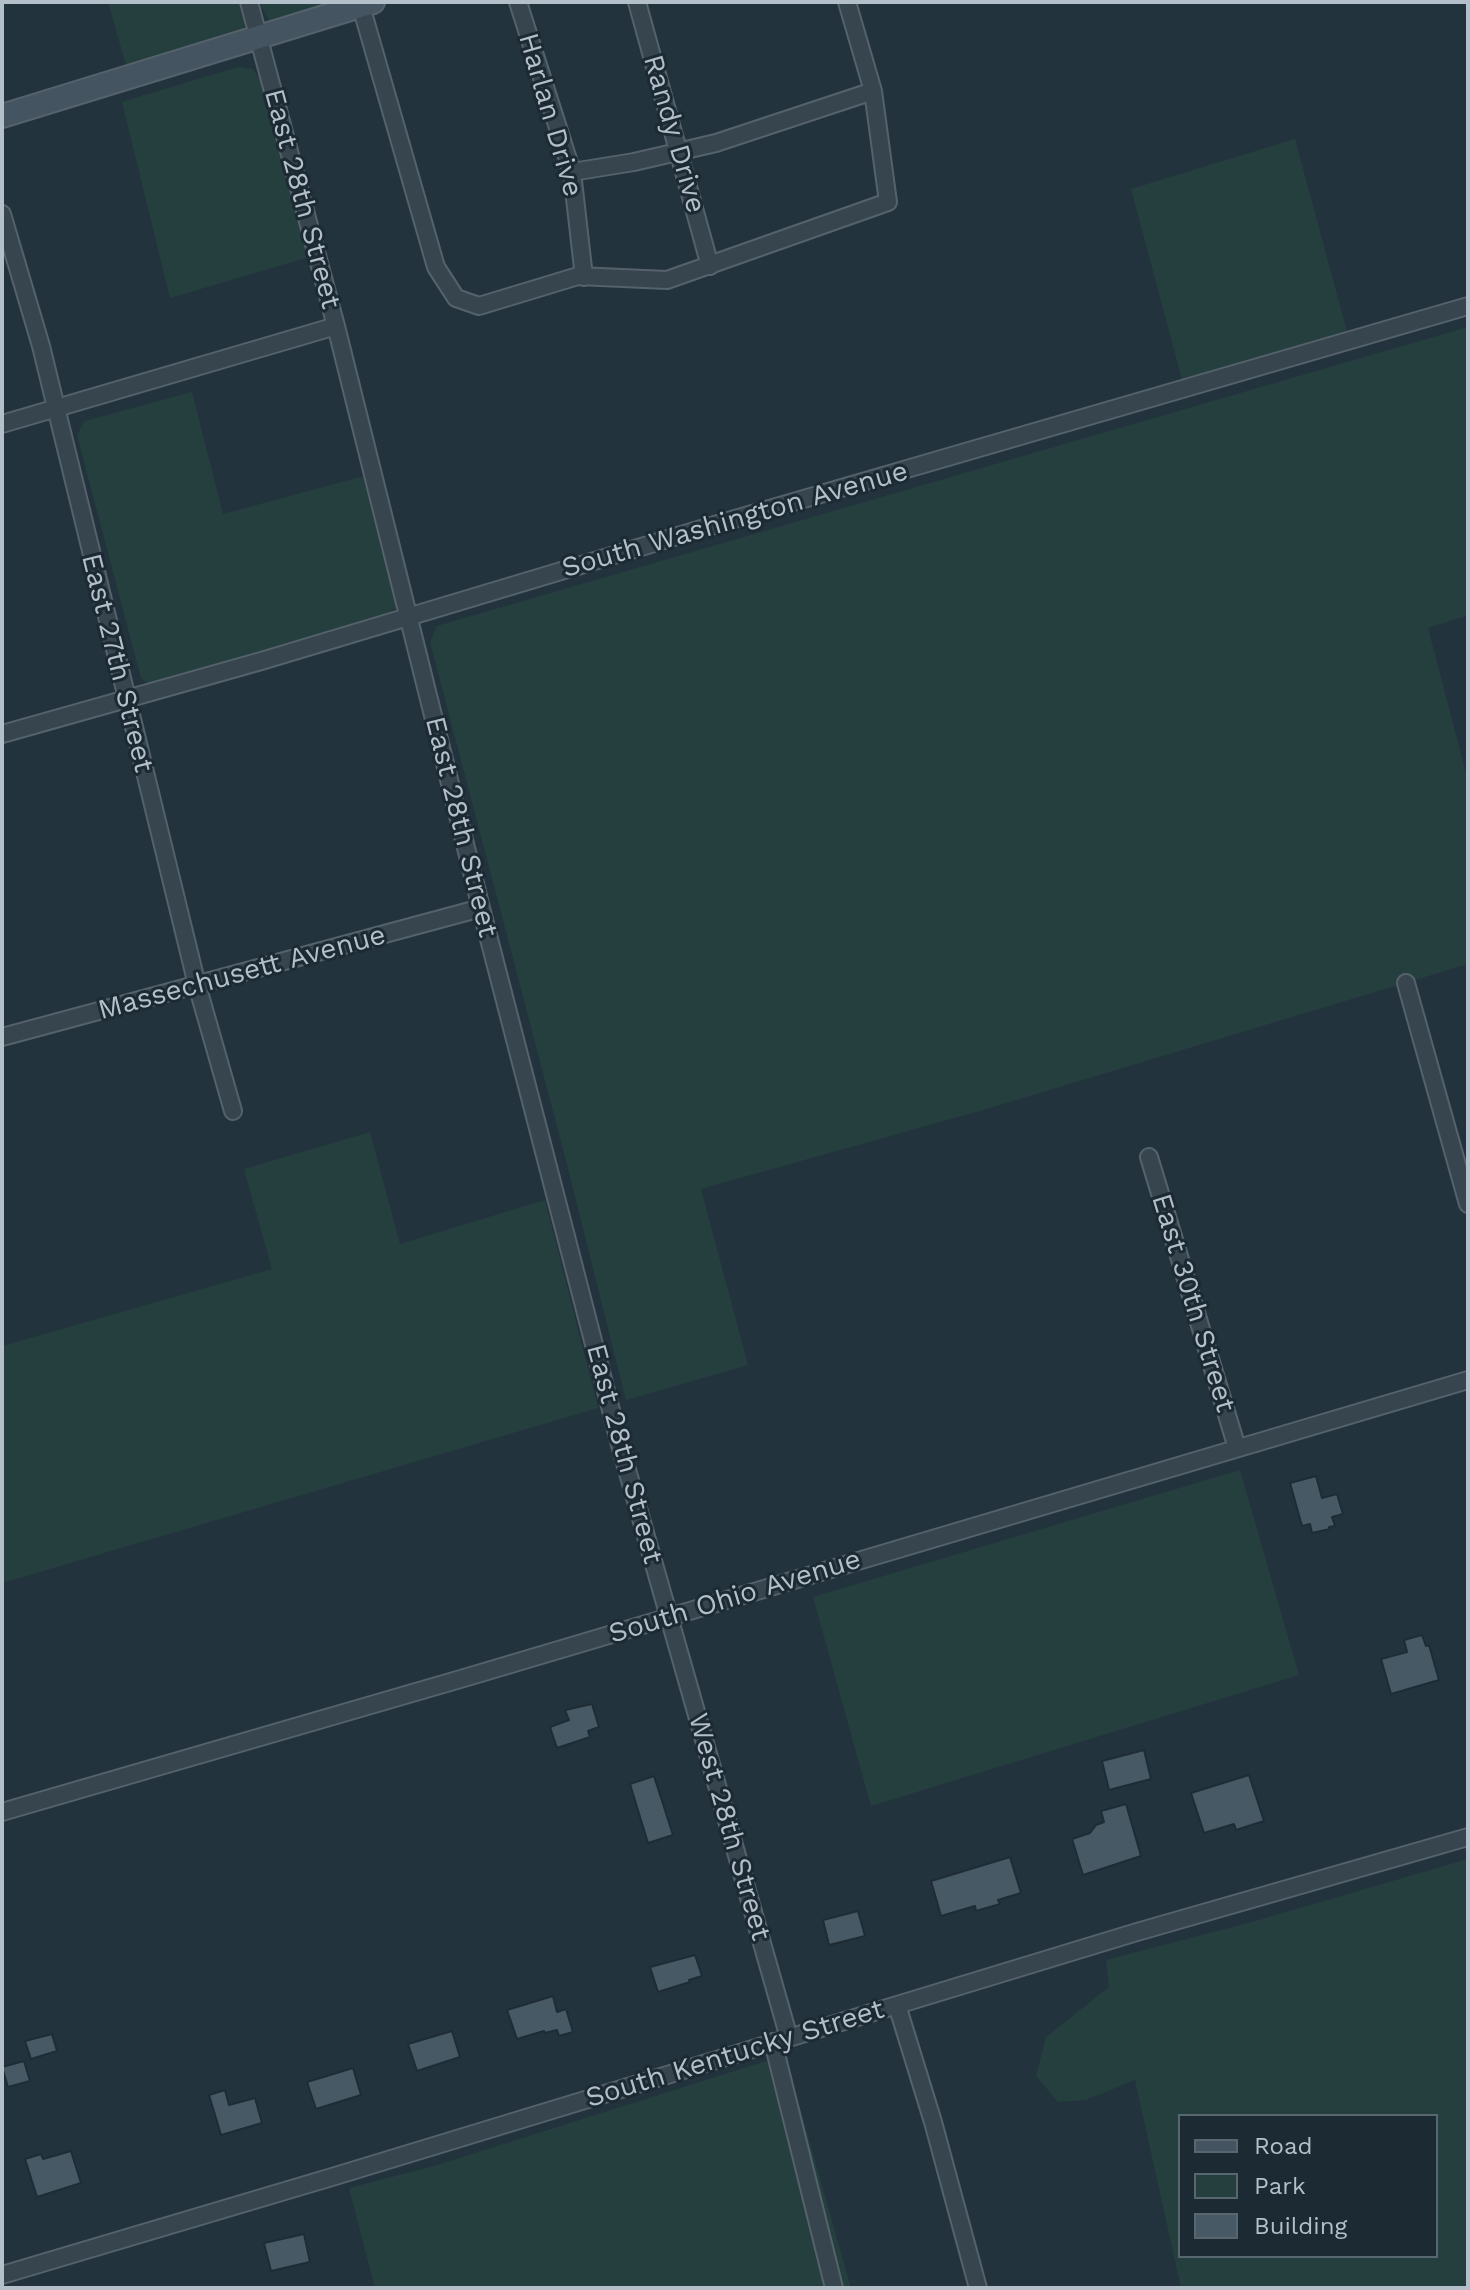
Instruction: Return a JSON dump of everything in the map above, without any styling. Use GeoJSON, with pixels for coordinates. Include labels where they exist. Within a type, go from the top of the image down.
{"type":"FeatureCollection","features":[{"type":"Feature","properties":{"kind":"main road"},"geometry":{"type":"LineString","coordinates":[[2,116],[367,4]]}},
{"type":"Feature","properties":{"kind":"street","name":"East 28th Street"},"geometry":{"type":"LineString","coordinates":[[249,2],[336,326],[481,908],[620,1445],[669,1617]]}},
{"type":"Feature","properties":{"kind":"street","name":"Harlan Drive"},"geometry":{"type":"LineString","coordinates":[[518,2],[572,172],[584,277]]}},
{"type":"Feature","properties":{"kind":"street","name":"Randy Drive"},"geometry":{"type":"LineString","coordinates":[[637,2],[710,266]]}},
{"type":"Feature","properties":{"kind":"street"},"geometry":{"type":"LineString","coordinates":[[367,4],[436,267],[456,298],[479,306],[578,276],[667,280],[888,202],[873,91],[847,2]]}},
{"type":"Feature","properties":{"kind":"street"},"geometry":{"type":"LineString","coordinates":[[572,172],[634,162],[716,143],[873,91]]}},
{"type":"Feature","properties":{"kind":"street","name":"East 27th Street"},"geometry":{"type":"LineString","coordinates":[[2,214],[41,346],[197,985],[233,1111]]}},
{"type":"Feature","properties":{"kind":"street","name":"South Washington Avenue"},"geometry":{"type":"LineString","coordinates":[[2,734],[1468,306]]}},
{"type":"Feature","properties":{"kind":"street"},"geometry":{"type":"LineString","coordinates":[[2,424],[336,326]]}},
{"type":"Feature","properties":{"kind":"street","name":"Massechusett Avenue"},"geometry":{"type":"LineString","coordinates":[[2,1037],[481,908]]}},
{"type":"Feature","properties":{"kind":"street"},"geometry":{"type":"LineString","coordinates":[[1406,983],[1468,1204]]}},
{"type":"Feature","properties":{"kind":"street","name":"East 30th Street"},"geometry":{"type":"LineString","coordinates":[[1149,1157],[1237,1448]]}},
{"type":"Feature","properties":{"kind":"street","name":"South Ohio Avenue"},"geometry":{"type":"LineString","coordinates":[[2,1812],[1468,1380]]}},
{"type":"Feature","properties":{"kind":"street","name":"West 28th Street"},"geometry":{"type":"LineString","coordinates":[[669,1617],[781,2040],[834,2288]]}},
{"type":"Feature","properties":{"kind":"street","name":"South Kentucky Street"},"geometry":{"type":"LineString","coordinates":[[2,2275],[1137,1932],[1468,1837]]}},
{"type":"Feature","properties":{"kind":"street"},"geometry":{"type":"LineString","coordinates":[[897,2005],[933,2122],[978,2288]]}},
{"type":"Feature","properties":{"kind":"green space"},"geometry":{"type":"Polygon","coordinates":[[[108,2],[239,2],[245,24],[236,40],[128,72],[108,2]]]}},
{"type":"Feature","properties":{"kind":"green space"},"geometry":{"type":"Polygon","coordinates":[[[259,2],[356,2],[286,23],[270,22],[259,2]]]}},
{"type":"Feature","properties":{"kind":"green space"},"geometry":{"type":"Polygon","coordinates":[[[238,67],[253,69],[261,82],[309,257],[170,298],[122,102],[238,67]]]}},
{"type":"Feature","properties":{"kind":"green space"},"geometry":{"type":"Polygon","coordinates":[[[1295,139],[1349,339],[1184,387],[1131,189],[1295,139]]]}},
{"type":"Feature","properties":{"kind":"green space"},"geometry":{"type":"Polygon","coordinates":[[[1468,327],[1468,615],[1428,628],[1468,781],[1468,964],[983,1110],[701,1189],[748,1365],[626,1400],[430,642],[437,626],[1468,327]]]}},
{"type":"Feature","properties":{"kind":"green space"},"geometry":{"type":"Polygon","coordinates":[[[192,392],[223,514],[364,476],[397,606],[387,617],[153,687],[141,678],[77,435],[85,421],[192,392]]]}},
{"type":"Feature","properties":{"kind":"green space"},"geometry":{"type":"Polygon","coordinates":[[[370,1132],[400,1244],[545,1200],[598,1408],[2,1583],[2,1346],[272,1269],[244,1169],[370,1132]]]}},
{"type":"Feature","properties":{"kind":"green space"},"geometry":{"type":"Polygon","coordinates":[[[1240,1470],[1299,1675],[871,1806],[813,1597],[1240,1470]]]}},
{"type":"Feature","properties":{"kind":"green space"},"geometry":{"type":"Polygon","coordinates":[[[1468,1859],[1468,2288],[1181,2288],[1135,2080],[1086,2100],[1058,2102],[1036,2076],[1046,2037],[1109,1987],[1106,1960],[1252,1922],[1468,1859]]]}},
{"type":"Feature","properties":{"kind":"green space"},"geometry":{"type":"Polygon","coordinates":[[[785,2055],[851,2288],[375,2288],[349,2188],[434,2166],[785,2055]]]}},
{"type":"Feature","properties":{"kind":"building"},"geometry":{"type":"Polygon","coordinates":[[[1316,1476],[1322,1498],[1337,1494],[1343,1514],[1332,1517],[1335,1526],[1312,1533],[1310,1524],[1302,1526],[1290,1483],[1316,1476]]]}},
{"type":"Feature","properties":{"kind":"building"},"geometry":{"type":"Polygon","coordinates":[[[1422,1635],[1426,1646],[1429,1645],[1439,1680],[1391,1694],[1381,1659],[1407,1652],[1404,1640],[1422,1635]]]}},
{"type":"Feature","properties":{"kind":"building"},"geometry":{"type":"Polygon","coordinates":[[[592,1704],[599,1727],[588,1731],[590,1737],[557,1748],[550,1727],[569,1720],[565,1710],[592,1704]]]}},
{"type":"Feature","properties":{"kind":"building"},"geometry":{"type":"Polygon","coordinates":[[[1144,1750],[1151,1779],[1109,1790],[1102,1761],[1144,1750]]]}},
{"type":"Feature","properties":{"kind":"building"},"geometry":{"type":"Polygon","coordinates":[[[1249,1775],[1264,1821],[1236,1830],[1234,1824],[1204,1833],[1191,1793],[1249,1775]]]}},
{"type":"Feature","properties":{"kind":"building"},"geometry":{"type":"Polygon","coordinates":[[[654,1776],[673,1835],[648,1843],[630,1784],[654,1776]]]}},
{"type":"Feature","properties":{"kind":"building"},"geometry":{"type":"Polygon","coordinates":[[[1126,1804],[1141,1856],[1083,1875],[1072,1839],[1090,1833],[1096,1825],[1104,1822],[1101,1811],[1126,1804]]]}},
{"type":"Feature","properties":{"kind":"building"},"geometry":{"type":"Polygon","coordinates":[[[1010,1857],[1021,1893],[998,1900],[1000,1904],[976,1911],[975,1906],[941,1916],[931,1881],[1010,1857]]]}},
{"type":"Feature","properties":{"kind":"building"},"geometry":{"type":"Polygon","coordinates":[[[858,1911],[865,1936],[829,1945],[823,1920],[858,1911]]]}},
{"type":"Feature","properties":{"kind":"building"},"geometry":{"type":"Polygon","coordinates":[[[695,1955],[702,1976],[658,1992],[650,1967],[695,1955]]]}},
{"type":"Feature","properties":{"kind":"building"},"geometry":{"type":"Polygon","coordinates":[[[553,1996],[557,2012],[566,2009],[573,2032],[559,2036],[557,2030],[544,2031],[517,2039],[507,2010],[553,1996]]]}},
{"type":"Feature","properties":{"kind":"building"},"geometry":{"type":"Polygon","coordinates":[[[452,2031],[460,2057],[417,2071],[408,2044],[452,2031]]]}},
{"type":"Feature","properties":{"kind":"building"},"geometry":{"type":"Polygon","coordinates":[[[52,2034],[57,2051],[31,2059],[25,2041],[52,2034]]]}},
{"type":"Feature","properties":{"kind":"building"},"geometry":{"type":"Polygon","coordinates":[[[24,2061],[30,2081],[8,2087],[2,2067],[24,2061]]]}},
{"type":"Feature","properties":{"kind":"building"},"geometry":{"type":"Polygon","coordinates":[[[353,2068],[361,2095],[316,2109],[307,2082],[353,2068]]]}},
{"type":"Feature","properties":{"kind":"building"},"geometry":{"type":"Polygon","coordinates":[[[225,2090],[229,2105],[255,2098],[262,2123],[221,2135],[209,2095],[225,2090]]]}},
{"type":"Feature","properties":{"kind":"building"},"geometry":{"type":"Polygon","coordinates":[[[71,2151],[81,2183],[37,2197],[25,2159],[41,2154],[43,2159],[71,2151]]]}},
{"type":"Feature","properties":{"kind":"building"},"geometry":{"type":"Polygon","coordinates":[[[304,2234],[310,2262],[271,2271],[264,2243],[304,2234]]]}}]}
